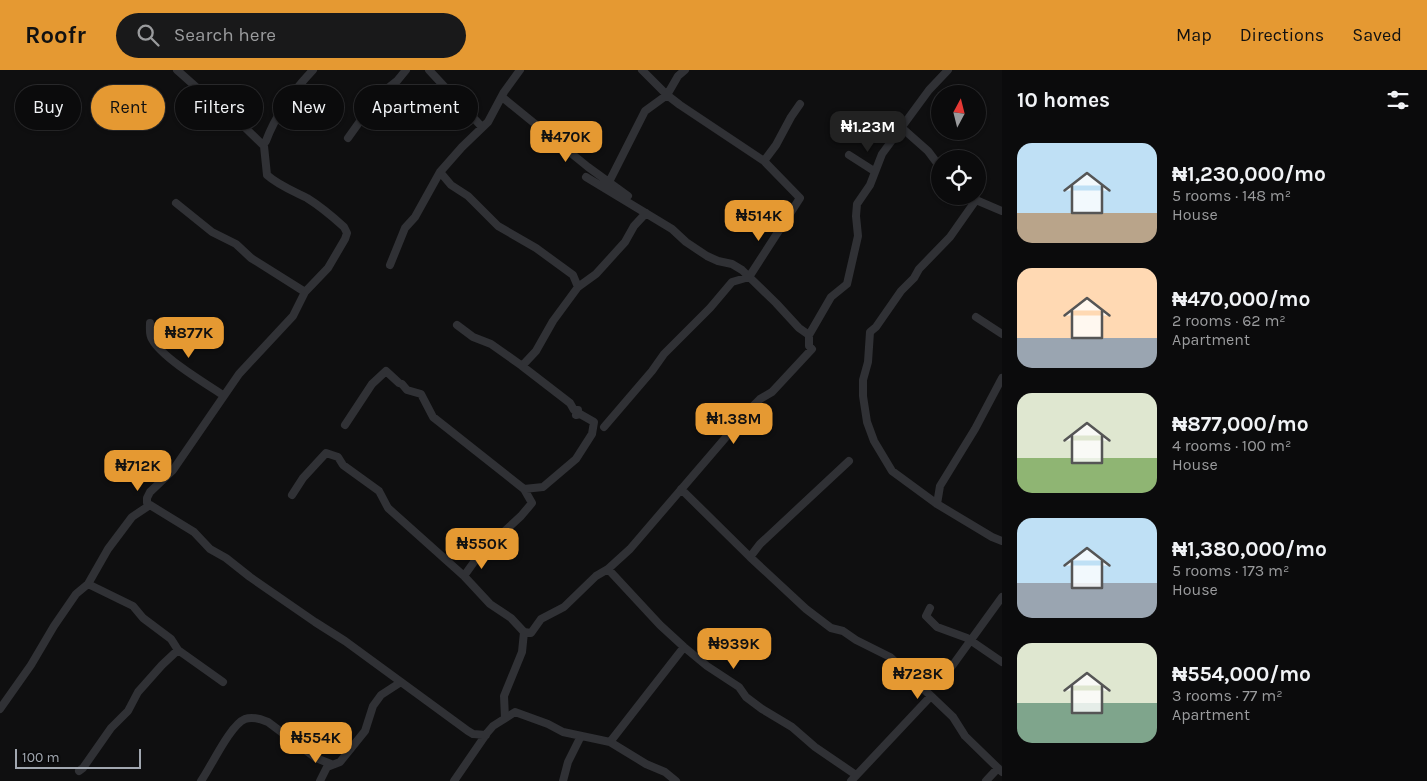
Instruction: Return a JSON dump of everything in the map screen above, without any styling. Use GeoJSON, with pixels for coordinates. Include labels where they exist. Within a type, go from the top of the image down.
{"type":"FeatureCollection","features":[{"type":"Feature","properties":{"kind":"street"},"geometry":{"type":"LineString","coordinates":[[177,70],[204,94],[230,113],[264,146],[267,174],[274,182],[307,199],[344,227],[347,233],[339,251],[328,268],[305,292],[293,316],[239,374],[173,470],[150,492],[147,503],[194,532],[210,549],[226,558],[250,577],[345,641],[468,731],[473,734],[486,735]]}},
{"type":"Feature","properties":{"kind":"street"},"geometry":{"type":"LineString","coordinates":[[266,141],[273,122],[286,102],[314,70]]}},
{"type":"Feature","properties":{"kind":"street"},"geometry":{"type":"LineString","coordinates":[[348,138],[378,96],[406,70]]}},
{"type":"Feature","properties":{"kind":"street"},"geometry":{"type":"LineString","coordinates":[[429,70],[482,127]]}},
{"type":"Feature","properties":{"kind":"street"},"geometry":{"type":"LineString","coordinates":[[390,265],[405,228],[415,217],[440,172],[488,122],[502,96],[520,70]]}},
{"type":"Feature","properties":{"kind":"street"},"geometry":{"type":"LineString","coordinates":[[604,427],[652,371],[664,354],[710,308],[732,282],[749,277],[800,198],[764,161],[667,95],[642,70]]}},
{"type":"Feature","properties":{"kind":"street"},"geometry":{"type":"LineString","coordinates":[[609,182],[645,111],[667,95],[678,76],[685,70]]}},
{"type":"Feature","properties":{"kind":"street"},"geometry":{"type":"LineString","coordinates":[[292,495],[303,478],[326,453],[338,457],[343,464],[379,491],[388,508],[464,576],[490,604],[511,618],[524,632],[531,633],[541,619],[564,607],[596,576],[608,569],[630,549],[760,399],[772,392],[812,349],[808,346],[809,335],[831,296],[847,284],[858,236],[857,204],[870,185],[882,154],[929,90],[948,70]]}},
{"type":"Feature","properties":{"kind":"street"},"geometry":{"type":"LineString","coordinates":[[502,96],[686,242],[707,256],[732,264],[749,277],[799,328],[809,335]]}},
{"type":"Feature","properties":{"kind":"street"},"geometry":{"type":"LineString","coordinates":[[764,161],[776,145],[800,104]]}},
{"type":"Feature","properties":{"kind":"street"},"geometry":{"type":"LineString","coordinates":[[902,128],[931,155]]}},
{"type":"Feature","properties":{"kind":"street"},"geometry":{"type":"LineString","coordinates":[[849,155],[874,171]]}},
{"type":"Feature","properties":{"kind":"street"},"geometry":{"type":"LineString","coordinates":[[440,172],[451,185],[468,196],[498,226],[536,248],[573,275],[578,287]]}},
{"type":"Feature","properties":{"kind":"street"},"geometry":{"type":"LineString","coordinates":[[586,177],[646,211]]}},
{"type":"Feature","properties":{"kind":"street"},"geometry":{"type":"LineString","coordinates":[[176,203],[212,232],[236,244],[251,258],[305,292]]}},
{"type":"Feature","properties":{"kind":"street"},"geometry":{"type":"LineString","coordinates":[[986,203],[1002,211]]}},
{"type":"Feature","properties":{"kind":"street"},"geometry":{"type":"LineString","coordinates":[[971,205],[950,236],[919,269],[876,327],[870,332],[868,362],[863,380],[867,422],[874,442],[892,470],[937,504],[992,538],[1002,541]]}},
{"type":"Feature","properties":{"kind":"street"},"geometry":{"type":"LineString","coordinates":[[522,366],[536,351],[553,321],[578,287],[596,274],[625,242],[634,226],[646,211]]}},
{"type":"Feature","properties":{"kind":"street"},"geometry":{"type":"LineString","coordinates":[[976,317],[1002,334]]}},
{"type":"Feature","properties":{"kind":"street"},"geometry":{"type":"LineString","coordinates":[[150,323],[151,338],[161,350],[188,372],[223,395]]}},
{"type":"Feature","properties":{"kind":"street"},"geometry":{"type":"LineString","coordinates":[[457,325],[473,337],[491,344],[525,368],[522,366]]}},
{"type":"Feature","properties":{"kind":"street"},"geometry":{"type":"LineString","coordinates":[[522,366],[570,403],[574,410],[578,410],[576,415],[580,414],[594,422],[592,434],[576,459],[543,487],[524,490]]}},
{"type":"Feature","properties":{"kind":"street"},"geometry":{"type":"LineString","coordinates":[[345,425],[372,384],[386,371],[407,390],[421,394],[433,416],[524,490],[532,503],[521,516],[478,555],[464,576]]}},
{"type":"Feature","properties":{"kind":"street"},"geometry":{"type":"LineString","coordinates":[[937,504],[940,486],[1002,378]]}},
{"type":"Feature","properties":{"kind":"street"},"geometry":{"type":"LineString","coordinates":[[750,557],[760,544],[849,461]]}},
{"type":"Feature","properties":{"kind":"street"},"geometry":{"type":"LineString","coordinates":[[681,489],[806,609],[831,628],[843,631],[856,640],[890,657],[930,697],[953,716],[965,736],[1000,770],[986,781]]}},
{"type":"Feature","properties":{"kind":"street"},"geometry":{"type":"LineString","coordinates":[[0,709],[31,665],[76,594],[88,584],[108,549],[132,517],[150,505]]}},
{"type":"Feature","properties":{"kind":"street"},"geometry":{"type":"LineString","coordinates":[[608,569],[660,625],[684,647],[707,666],[734,683],[746,697],[762,709],[801,733],[853,778],[930,697]]}},
{"type":"Feature","properties":{"kind":"street"},"geometry":{"type":"LineString","coordinates":[[88,584],[133,606],[144,618],[171,639],[178,650],[223,682]]}},
{"type":"Feature","properties":{"kind":"street"},"geometry":{"type":"LineString","coordinates":[[947,673],[1002,597]]}},
{"type":"Feature","properties":{"kind":"street"},"geometry":{"type":"LineString","coordinates":[[930,608],[926,616],[937,627],[967,638],[1002,662]]}},
{"type":"Feature","properties":{"kind":"street"},"geometry":{"type":"LineString","coordinates":[[505,718],[504,696],[522,652],[524,632]]}},
{"type":"Feature","properties":{"kind":"street"},"geometry":{"type":"LineString","coordinates":[[610,742],[684,647]]}},
{"type":"Feature","properties":{"kind":"street"},"geometry":{"type":"LineString","coordinates":[[79,771],[111,728],[128,711],[138,692],[178,650]]}},
{"type":"Feature","properties":{"kind":"street"},"geometry":{"type":"LineString","coordinates":[[320,781],[327,767],[340,762],[365,731],[372,706],[381,696],[401,682]]}},
{"type":"Feature","properties":{"kind":"street"},"geometry":{"type":"LineString","coordinates":[[454,781],[493,726],[515,712],[563,732],[610,742],[646,764],[664,772],[676,781]]}},
{"type":"Feature","properties":{"kind":"street"},"geometry":{"type":"LineString","coordinates":[[201,781],[234,728],[246,718],[260,718],[268,722],[316,758],[331,764]]}},
{"type":"Feature","properties":{"kind":"street"},"geometry":{"type":"LineString","coordinates":[[563,781],[568,762],[581,736]]}}]}
